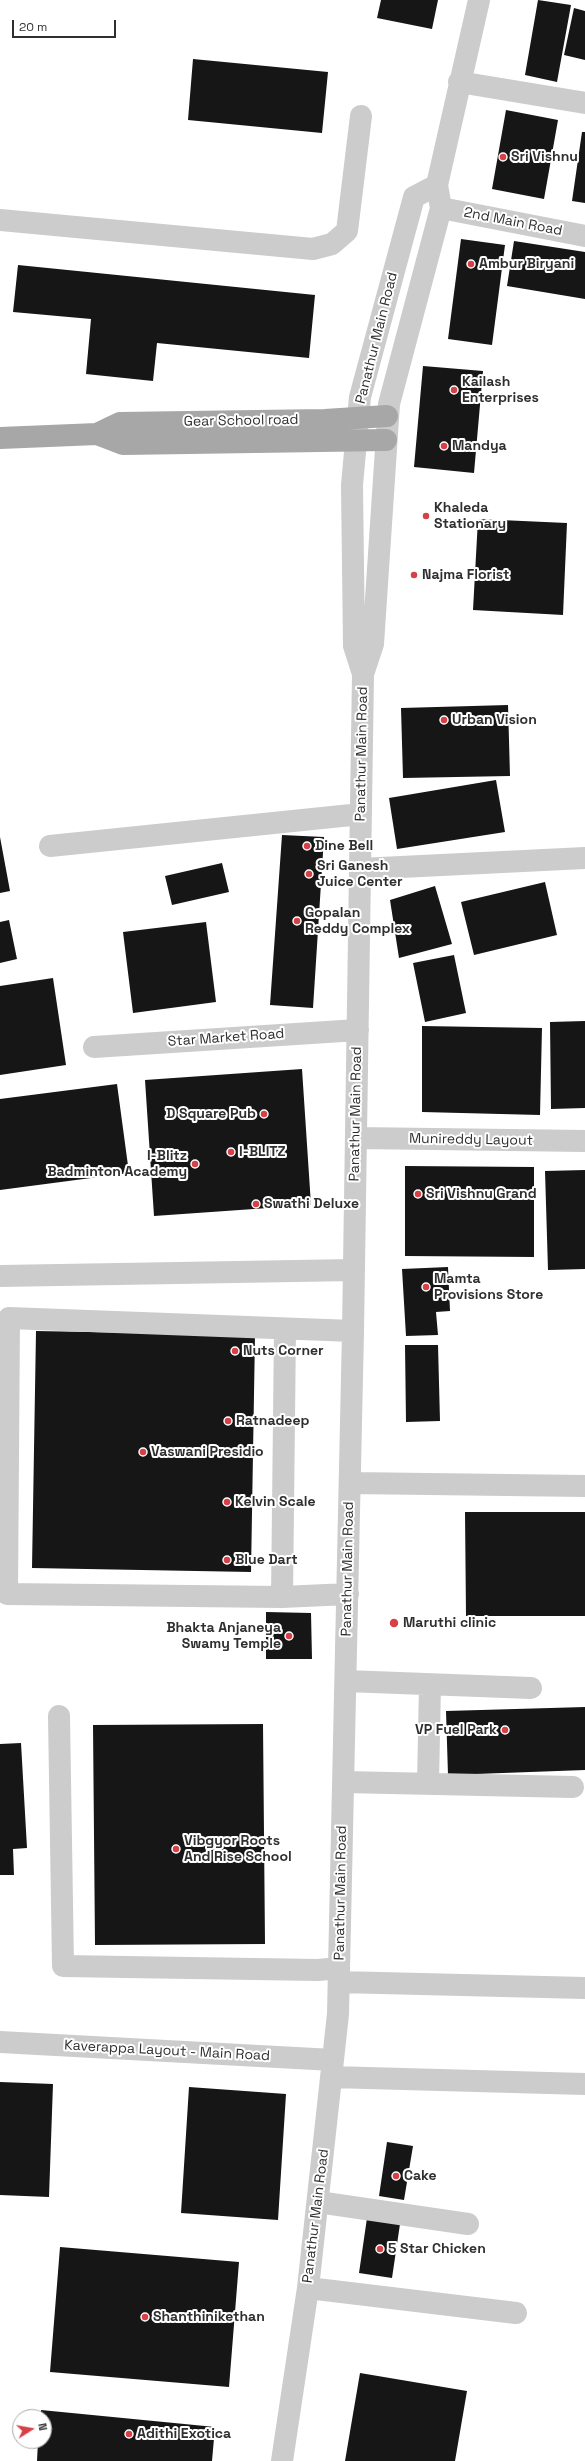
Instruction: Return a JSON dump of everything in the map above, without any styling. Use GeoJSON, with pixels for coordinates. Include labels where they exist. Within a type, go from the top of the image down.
{"type":"FeatureCollection","features":[{"type":"Feature","properties":{"kind":"main road","name":"Gear School road"},"geometry":{"type":"LineString","coordinates":[[0,438],[97,434],[120,423],[358,418],[387,416]]}},
{"type":"Feature","properties":{"kind":"main road","name":"Gear School road"},"geometry":{"type":"LineString","coordinates":[[97,434],[123,444],[386,440]]}},
{"type":"Feature","properties":{"kind":"street","name":"Panathur Main Road"},"geometry":{"type":"LineString","coordinates":[[282,2461],[308,2288],[332,2069],[339,1975],[353,1331],[363,674],[373,644],[387,416],[441,208],[437,185],[459,82],[479,0]]}},
{"type":"Feature","properties":{"kind":"street"},"geometry":{"type":"LineString","coordinates":[[459,82],[585,103]]}},
{"type":"Feature","properties":{"kind":"street"},"geometry":{"type":"LineString","coordinates":[[0,220],[313,249],[332,244],[347,231],[361,116]]}},
{"type":"Feature","properties":{"kind":"street","name":"Panathur Main Road"},"geometry":{"type":"LineString","coordinates":[[363,674],[354,646],[352,485],[360,397],[414,197],[437,185]]}},
{"type":"Feature","properties":{"kind":"street","name":"2nd Main Road"},"geometry":{"type":"LineString","coordinates":[[441,208],[585,236]]}},
{"type":"Feature","properties":{"kind":"street"},"geometry":{"type":"LineString","coordinates":[[50,846],[361,814]]}},
{"type":"Feature","properties":{"kind":"street"},"geometry":{"type":"LineString","coordinates":[[360,869],[585,858]]}},
{"type":"Feature","properties":{"kind":"street","name":"Star Market Road"},"geometry":{"type":"LineString","coordinates":[[94,1047],[358,1030]]}},
{"type":"Feature","properties":{"kind":"street","name":"Munireddy Layout"},"geometry":{"type":"LineString","coordinates":[[356,1138],[585,1141]]}},
{"type":"Feature","properties":{"kind":"street"},"geometry":{"type":"LineString","coordinates":[[0,1276],[321,1269],[354,1270]]}},
{"type":"Feature","properties":{"kind":"street"},"geometry":{"type":"LineString","coordinates":[[348,1594],[282,1597],[7,1594],[9,1318],[353,1331]]}},
{"type":"Feature","properties":{"kind":"street"},"geometry":{"type":"LineString","coordinates":[[282,1597],[285,1329]]}},
{"type":"Feature","properties":{"kind":"street"},"geometry":{"type":"LineString","coordinates":[[350,1483],[585,1486]]}},
{"type":"Feature","properties":{"kind":"street"},"geometry":{"type":"LineString","coordinates":[[346,1681],[531,1688]]}},
{"type":"Feature","properties":{"kind":"street"},"geometry":{"type":"LineString","coordinates":[[428,1784],[430,1685]]}},
{"type":"Feature","properties":{"kind":"street"},"geometry":{"type":"LineString","coordinates":[[59,1716],[63,1966],[318,1970],[339,1975],[585,1988]]}},
{"type":"Feature","properties":{"kind":"street"},"geometry":{"type":"LineString","coordinates":[[344,1782],[573,1787]]}},
{"type":"Feature","properties":{"kind":"street","name":"Kaverappa Layout - Main Road"},"geometry":{"type":"LineString","coordinates":[[0,2042],[332,2069],[585,2084]]}},
{"type":"Feature","properties":{"kind":"street"},"geometry":{"type":"LineString","coordinates":[[318,2202],[468,2224]]}},
{"type":"Feature","properties":{"kind":"street"},"geometry":{"type":"LineString","coordinates":[[308,2288],[516,2313]]}},
{"type":"Feature","properties":{"kind":"building"},"geometry":{"type":"Polygon","coordinates":[[[381,0],[438,0],[432,29],[377,18],[381,0]]]}},
{"type":"Feature","properties":{"kind":"building"},"geometry":{"type":"Polygon","coordinates":[[[538,0],[571,5],[557,82],[525,75],[538,0]]]}},
{"type":"Feature","properties":{"kind":"building"},"geometry":{"type":"Polygon","coordinates":[[[574,8],[585,11],[585,60],[564,55],[574,8]]]}},
{"type":"Feature","properties":{"kind":"building"},"geometry":{"type":"Polygon","coordinates":[[[193,59],[328,72],[322,133],[188,120],[193,59]]]}},
{"type":"Feature","properties":{"kind":"building"},"geometry":{"type":"Polygon","coordinates":[[[506,110],[558,120],[544,199],[492,189],[506,110]]]}},
{"type":"Feature","properties":{"kind":"building"},"geometry":{"type":"Polygon","coordinates":[[[582,132],[585,132],[585,203],[572,201],[582,132]]]}},
{"type":"Feature","properties":{"kind":"building"},"geometry":{"type":"Polygon","coordinates":[[[461,239],[505,245],[492,345],[448,339],[461,239]]]}},
{"type":"Feature","properties":{"kind":"building"},"geometry":{"type":"Polygon","coordinates":[[[514,241],[585,252],[585,299],[507,286],[514,241]]]}},
{"type":"Feature","properties":{"kind":"building"},"geometry":{"type":"Polygon","coordinates":[[[18,265],[315,295],[309,358],[157,343],[153,381],[86,374],[91,319],[13,312],[18,265]]]}},
{"type":"Feature","properties":{"kind":"building"},"geometry":{"type":"Polygon","coordinates":[[[423,366],[483,371],[474,473],[414,467],[423,366]]]}},
{"type":"Feature","properties":{"kind":"building"},"geometry":{"type":"Polygon","coordinates":[[[478,519],[567,523],[563,615],[473,610],[478,519]]]}},
{"type":"Feature","properties":{"kind":"building"},"geometry":{"type":"Polygon","coordinates":[[[508,705],[510,776],[403,778],[401,708],[508,705]]]}},
{"type":"Feature","properties":{"kind":"building"},"geometry":{"type":"Polygon","coordinates":[[[496,780],[505,832],[397,849],[389,798],[496,780]]]}},
{"type":"Feature","properties":{"kind":"building","name":"Gopalan Reddy Complex"},"geometry":{"type":"Polygon","coordinates":[[[282,835],[324,837],[313,1008],[270,1005],[282,835]]]}},
{"type":"Feature","properties":{"kind":"building"},"geometry":{"type":"Polygon","coordinates":[[[0,837],[10,891],[0,893],[0,837]]]}},
{"type":"Feature","properties":{"kind":"building"},"geometry":{"type":"Polygon","coordinates":[[[222,863],[229,892],[172,905],[165,876],[222,863]]]}},
{"type":"Feature","properties":{"kind":"building"},"geometry":{"type":"Polygon","coordinates":[[[545,882],[557,935],[474,955],[461,902],[545,882]]]}},
{"type":"Feature","properties":{"kind":"building"},"geometry":{"type":"Polygon","coordinates":[[[435,886],[452,944],[399,958],[390,900],[435,886]]]}},
{"type":"Feature","properties":{"kind":"building"},"geometry":{"type":"Polygon","coordinates":[[[9,920],[17,959],[0,963],[0,922],[9,920]]]}},
{"type":"Feature","properties":{"kind":"building"},"geometry":{"type":"Polygon","coordinates":[[[206,922],[216,1002],[133,1013],[123,932],[206,922]]]}},
{"type":"Feature","properties":{"kind":"building"},"geometry":{"type":"Polygon","coordinates":[[[454,955],[466,1013],[425,1022],[413,963],[454,955]]]}},
{"type":"Feature","properties":{"kind":"building"},"geometry":{"type":"Polygon","coordinates":[[[53,978],[66,1065],[0,1075],[0,986],[53,978]]]}},
{"type":"Feature","properties":{"kind":"building"},"geometry":{"type":"Polygon","coordinates":[[[585,1021],[585,1108],[551,1109],[550,1022],[585,1021]]]}},
{"type":"Feature","properties":{"kind":"building"},"geometry":{"type":"Polygon","coordinates":[[[422,1026],[542,1028],[540,1115],[422,1112],[422,1026]]]}},
{"type":"Feature","properties":{"kind":"building"},"geometry":{"type":"Polygon","coordinates":[[[302,1069],[311,1205],[154,1216],[145,1080],[302,1069]]]}},
{"type":"Feature","properties":{"kind":"building"},"geometry":{"type":"Polygon","coordinates":[[[117,1084],[129,1173],[0,1190],[0,1099],[117,1084]]]}},
{"type":"Feature","properties":{"kind":"building"},"geometry":{"type":"Polygon","coordinates":[[[405,1166],[534,1167],[534,1257],[405,1256],[405,1166]]]}},
{"type":"Feature","properties":{"kind":"building"},"geometry":{"type":"Polygon","coordinates":[[[585,1170],[585,1269],[548,1270],[545,1171],[585,1170]]]}},
{"type":"Feature","properties":{"kind":"building"},"geometry":{"type":"Polygon","coordinates":[[[448,1267],[450,1311],[436,1312],[438,1335],[406,1336],[402,1269],[448,1267]]]}},
{"type":"Feature","properties":{"kind":"building","name":"Vaswani Presidio"},"geometry":{"type":"Polygon","coordinates":[[[36,1331],[255,1335],[251,1572],[32,1568],[36,1331]]]}},
{"type":"Feature","properties":{"kind":"building"},"geometry":{"type":"Polygon","coordinates":[[[405,1345],[438,1345],[440,1421],[406,1422],[405,1345]]]}},
{"type":"Feature","properties":{"kind":"building"},"geometry":{"type":"Polygon","coordinates":[[[465,1512],[585,1512],[585,1616],[466,1616],[465,1512]]]}},
{"type":"Feature","properties":{"kind":"building","name":"Bhakta Anjaneya Swamy Temple"},"geometry":{"type":"Polygon","coordinates":[[[266,1612],[311,1613],[312,1659],[266,1659],[266,1612]]]}},
{"type":"Feature","properties":{"kind":"building"},"geometry":{"type":"Polygon","coordinates":[[[585,1707],[585,1770],[448,1775],[446,1711],[585,1707]]]}},
{"type":"Feature","properties":{"kind":"building"},"geometry":{"type":"Polygon","coordinates":[[[263,1724],[265,1944],[95,1945],[93,1725],[263,1724]]]}},
{"type":"Feature","properties":{"kind":"building"},"geometry":{"type":"Polygon","coordinates":[[[21,1743],[27,1848],[13,1849],[14,1875],[0,1875],[0,1744],[21,1743]]]}},
{"type":"Feature","properties":{"kind":"building"},"geometry":{"type":"Polygon","coordinates":[[[0,2082],[53,2084],[49,2197],[0,2195],[0,2082]]]}},
{"type":"Feature","properties":{"kind":"building"},"geometry":{"type":"Polygon","coordinates":[[[189,2087],[286,2094],[278,2220],[181,2213],[189,2087]]]}},
{"type":"Feature","properties":{"kind":"building"},"geometry":{"type":"Polygon","coordinates":[[[387,2142],[413,2146],[404,2200],[379,2196],[387,2142]]]}},
{"type":"Feature","properties":{"kind":"building"},"geometry":{"type":"Polygon","coordinates":[[[367,2218],[400,2224],[392,2278],[359,2273],[367,2218]]]}},
{"type":"Feature","properties":{"kind":"building","name":"Shanthinikethan"},"geometry":{"type":"Polygon","coordinates":[[[60,2247],[239,2262],[229,2387],[50,2372],[60,2247]]]}},
{"type":"Feature","properties":{"kind":"building"},"geometry":{"type":"Polygon","coordinates":[[[360,2373],[467,2391],[455,2461],[345,2461],[360,2373]]]}},
{"type":"Feature","properties":{"kind":"building","name":"Adithi Exotica"},"geometry":{"type":"Polygon","coordinates":[[[52,2411],[215,2427],[212,2461],[37,2461],[38,2449],[52,2449],[52,2411]]]}},
{"type":"Feature","properties":{"kind":"place","name":"Sri Vishnu"},"geometry":{"type":"Point","coordinates":[503,157]}},
{"type":"Feature","properties":{"kind":"place","name":"Ambur Biryani"},"geometry":{"type":"Point","coordinates":[471,264]}},
{"type":"Feature","properties":{"kind":"place","name":"Kailash Enterprises"},"geometry":{"type":"Point","coordinates":[454,390]}},
{"type":"Feature","properties":{"kind":"place","name":"Mandya"},"geometry":{"type":"Point","coordinates":[444,446]}},
{"type":"Feature","properties":{"kind":"place","name":"Khaleda Stationary"},"geometry":{"type":"Point","coordinates":[426,516]}},
{"type":"Feature","properties":{"kind":"place","name":"Najma Florist"},"geometry":{"type":"Point","coordinates":[414,575]}},
{"type":"Feature","properties":{"kind":"place","name":"Urban Vision"},"geometry":{"type":"Point","coordinates":[444,720]}},
{"type":"Feature","properties":{"kind":"place","name":"Dine Bell"},"geometry":{"type":"Point","coordinates":[307,846]}},
{"type":"Feature","properties":{"kind":"place","name":"Sri Ganesh Juice Center"},"geometry":{"type":"Point","coordinates":[309,874]}},
{"type":"Feature","properties":{"kind":"place","name":"Gopalan Reddy Complex"},"geometry":{"type":"Point","coordinates":[297,921]}},
{"type":"Feature","properties":{"kind":"place","name":"D Square Pub"},"geometry":{"type":"Point","coordinates":[264,1114]}},
{"type":"Feature","properties":{"kind":"place","name":"I-BLITZ"},"geometry":{"type":"Point","coordinates":[231,1152]}},
{"type":"Feature","properties":{"kind":"place","name":"I-Blitz Badminton Academy"},"geometry":{"type":"Point","coordinates":[195,1164]}},
{"type":"Feature","properties":{"kind":"place","name":"Sri Vishnu Grand"},"geometry":{"type":"Point","coordinates":[418,1194]}},
{"type":"Feature","properties":{"kind":"place","name":"Swathi Deluxe"},"geometry":{"type":"Point","coordinates":[256,1204]}},
{"type":"Feature","properties":{"kind":"place","name":"Mamta Provisions Store"},"geometry":{"type":"Point","coordinates":[426,1287]}},
{"type":"Feature","properties":{"kind":"place","name":"Nuts Corner"},"geometry":{"type":"Point","coordinates":[235,1351]}},
{"type":"Feature","properties":{"kind":"place","name":"Ratnadeep"},"geometry":{"type":"Point","coordinates":[228,1421]}},
{"type":"Feature","properties":{"kind":"place","name":"Vaswani Presidio"},"geometry":{"type":"Point","coordinates":[143,1452]}},
{"type":"Feature","properties":{"kind":"place","name":"Kelvin Scale"},"geometry":{"type":"Point","coordinates":[227,1502]}},
{"type":"Feature","properties":{"kind":"place","name":"Blue Dart"},"geometry":{"type":"Point","coordinates":[227,1560]}},
{"type":"Feature","properties":{"kind":"place","name":"Maruthi clinic"},"geometry":{"type":"Point","coordinates":[394,1623]}},
{"type":"Feature","properties":{"kind":"place","name":"Bhakta Anjaneya Swamy Temple"},"geometry":{"type":"Point","coordinates":[289,1636]}},
{"type":"Feature","properties":{"kind":"place","name":"VP Fuel Park"},"geometry":{"type":"Point","coordinates":[505,1730]}},
{"type":"Feature","properties":{"kind":"place","name":"Vibgyor Roots And Rise School"},"geometry":{"type":"Point","coordinates":[176,1849]}},
{"type":"Feature","properties":{"kind":"place","name":"Cake"},"geometry":{"type":"Point","coordinates":[396,2176]}},
{"type":"Feature","properties":{"kind":"place","name":"5 Star Chicken"},"geometry":{"type":"Point","coordinates":[380,2249]}},
{"type":"Feature","properties":{"kind":"place","name":"Shanthinikethan"},"geometry":{"type":"Point","coordinates":[145,2317]}},
{"type":"Feature","properties":{"kind":"place","name":"Adithi Exotica"},"geometry":{"type":"Point","coordinates":[129,2434]}}]}
